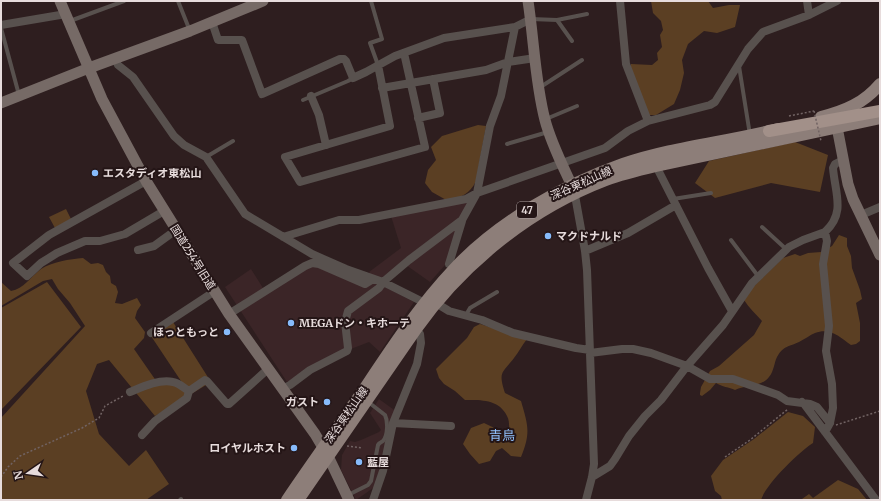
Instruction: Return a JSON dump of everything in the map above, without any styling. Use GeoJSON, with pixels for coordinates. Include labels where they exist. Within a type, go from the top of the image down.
{"type":"FeatureCollection","features":[{"type":"Feature","properties":{"kind":"highway"},"geometry":{"type":"LineString","coordinates":[[768,131],[880,111]]}},
{"type":"Feature","properties":{"kind":"main road","name":"深谷東松山線"},"geometry":{"type":"LineString","coordinates":[[298,500],[326,452],[406,328],[430,303],[505,237],[574,190],[623,164],[768,131],[848,109],[862,102],[880,84]]}},
{"type":"Feature","properties":{"kind":"main road","name":"深谷東松山線"},"geometry":{"type":"LineString","coordinates":[[574,190],[656,166],[880,118]]}},
{"type":"Feature","properties":{"kind":"main road","name":"深谷東松山線"},"geometry":{"type":"LineString","coordinates":[[287,500],[366,401],[416,329],[430,303]]}},
{"type":"Feature","properties":{"kind":"street","name":"国道254号旧道"},"geometry":{"type":"LineString","coordinates":[[60,1],[102,99],[146,181],[229,314],[326,452],[348,498]]}},
{"type":"Feature","properties":{"kind":"street"},"geometry":{"type":"LineString","coordinates":[[1,103],[89,68],[190,31],[263,1]]}},
{"type":"Feature","properties":{"kind":"street"},"geometry":{"type":"LineString","coordinates":[[528,1],[539,88],[545,119],[561,163],[574,190],[585,251],[594,464],[586,500]]}},
{"type":"Feature","properties":{"kind":"street"},"geometry":{"type":"LineString","coordinates":[[620,1],[626,64],[648,121]]}},
{"type":"Feature","properties":{"kind":"street"},"geometry":{"type":"LineString","coordinates":[[807,1],[809,15]]}},
{"type":"Feature","properties":{"kind":"street"},"geometry":{"type":"LineString","coordinates":[[283,237],[339,220],[359,220],[466,199],[477,193],[605,148],[628,131],[648,121],[710,105],[716,102],[748,49],[763,32],[809,15],[837,1]]}},
{"type":"Feature","properties":{"kind":"street"},"geometry":{"type":"LineString","coordinates":[[1,25],[68,18]]}},
{"type":"Feature","properties":{"kind":"street"},"geometry":{"type":"LineString","coordinates":[[212,22],[218,40],[242,40],[262,94],[340,59],[344,59],[346,61],[353,78],[404,53],[444,38],[515,27],[531,19]]}},
{"type":"Feature","properties":{"kind":"street"},"geometry":{"type":"LineString","coordinates":[[449,264],[462,220],[477,193],[490,126],[501,96],[515,27]]}},
{"type":"Feature","properties":{"kind":"street"},"geometry":{"type":"LineString","coordinates":[[378,65],[390,126],[285,157],[300,182],[425,147],[404,53]]}},
{"type":"Feature","properties":{"kind":"street"},"geometry":{"type":"LineString","coordinates":[[382,88],[486,70],[508,62],[535,58]]}},
{"type":"Feature","properties":{"kind":"street"},"geometry":{"type":"LineString","coordinates":[[116,59],[118,65],[133,77],[174,136],[184,145],[206,157],[245,214],[283,237],[336,265],[383,282],[449,311],[482,320],[513,333],[590,352],[633,349],[651,353],[687,366],[710,379],[733,379],[778,395],[787,401],[817,407],[828,427],[876,500]]}},
{"type":"Feature","properties":{"kind":"street"},"geometry":{"type":"LineString","coordinates":[[418,118],[440,113],[433,79]]}},
{"type":"Feature","properties":{"kind":"street"},"geometry":{"type":"LineString","coordinates":[[307,98],[319,115],[326,145]]}},
{"type":"Feature","properties":{"kind":"street"},"geometry":{"type":"LineString","coordinates":[[837,127],[848,184],[853,199],[880,255]]}},
{"type":"Feature","properties":{"kind":"street"},"geometry":{"type":"LineString","coordinates":[[592,477],[610,466],[620,453],[629,436],[723,325],[758,276],[787,250],[802,240],[825,232],[833,225],[838,213],[833,168],[835,164],[843,160]]}},
{"type":"Feature","properties":{"kind":"street"},"geometry":{"type":"LineString","coordinates":[[656,166],[708,268],[732,311]]}},
{"type":"Feature","properties":{"kind":"street"},"geometry":{"type":"LineString","coordinates":[[146,181],[49,235],[13,263],[27,276],[41,263],[57,253],[85,241],[100,242],[125,234],[164,211]]}},
{"type":"Feature","properties":{"kind":"street"},"geometry":{"type":"LineString","coordinates":[[585,251],[628,234],[674,202]]}},
{"type":"Feature","properties":{"kind":"street"},"geometry":{"type":"LineString","coordinates":[[861,215],[880,206]]}},
{"type":"Feature","properties":{"kind":"street"},"geometry":{"type":"LineString","coordinates":[[282,388],[290,385],[310,370],[347,351],[348,348],[345,322],[348,311],[379,288],[383,282],[409,260],[462,220]]}},
{"type":"Feature","properties":{"kind":"street"},"geometry":{"type":"LineString","coordinates":[[138,250],[154,246],[176,230]]}},
{"type":"Feature","properties":{"kind":"street"},"geometry":{"type":"LineString","coordinates":[[825,232],[827,241],[823,264],[829,326],[826,351],[833,396],[833,408],[828,427]]}},
{"type":"Feature","properties":{"kind":"street"},"geometry":{"type":"LineString","coordinates":[[229,314],[312,263],[318,264],[365,284],[373,279]]}},
{"type":"Feature","properties":{"kind":"street"},"geometry":{"type":"LineString","coordinates":[[151,333],[215,291]]}},
{"type":"Feature","properties":{"kind":"street"},"geometry":{"type":"LineString","coordinates":[[373,500],[383,471],[393,423],[417,364],[421,343],[420,334],[416,329]]}},
{"type":"Feature","properties":{"kind":"street"},"geometry":{"type":"LineString","coordinates":[[142,435],[160,416],[187,398],[189,391],[205,380],[227,404],[229,404],[268,369]]}},
{"type":"Feature","properties":{"kind":"street"},"geometry":{"type":"LineString","coordinates":[[130,392],[142,387],[163,382],[173,382],[189,391]]}},
{"type":"Feature","properties":{"kind":"street"},"geometry":{"type":"LineString","coordinates":[[393,423],[451,426]]}},
{"type":"Feature","properties":{"kind":"lane"},"geometry":{"type":"LineString","coordinates":[[68,18],[124,1]]}},
{"type":"Feature","properties":{"kind":"lane"},"geometry":{"type":"LineString","coordinates":[[178,1],[190,31]]}},
{"type":"Feature","properties":{"kind":"lane"},"geometry":{"type":"LineString","coordinates":[[371,1],[382,39],[370,43],[378,65]]}},
{"type":"Feature","properties":{"kind":"lane"},"geometry":{"type":"LineString","coordinates":[[531,19],[557,20],[587,14]]}},
{"type":"Feature","properties":{"kind":"lane"},"geometry":{"type":"LineString","coordinates":[[557,20],[572,41]]}},
{"type":"Feature","properties":{"kind":"lane"},"geometry":{"type":"LineString","coordinates":[[1,28],[19,95]]}},
{"type":"Feature","properties":{"kind":"lane"},"geometry":{"type":"LineString","coordinates":[[539,88],[582,60]]}},
{"type":"Feature","properties":{"kind":"lane"},"geometry":{"type":"LineString","coordinates":[[738,66],[750,135]]}},
{"type":"Feature","properties":{"kind":"lane"},"geometry":{"type":"LineString","coordinates":[[307,98],[353,78]]}},
{"type":"Feature","properties":{"kind":"lane"},"geometry":{"type":"LineString","coordinates":[[545,119],[577,106]]}},
{"type":"Feature","properties":{"kind":"lane"},"geometry":{"type":"LineString","coordinates":[[507,144],[549,132]]}},
{"type":"Feature","properties":{"kind":"lane"},"geometry":{"type":"LineString","coordinates":[[206,157],[233,141]]}},
{"type":"Feature","properties":{"kind":"lane"},"geometry":{"type":"LineString","coordinates":[[674,202],[712,193]]}},
{"type":"Feature","properties":{"kind":"lane"},"geometry":{"type":"LineString","coordinates":[[762,227],[787,250]]}},
{"type":"Feature","properties":{"kind":"lane"},"geometry":{"type":"LineString","coordinates":[[731,240],[758,276]]}},
{"type":"Feature","properties":{"kind":"lane"},"geometry":{"type":"LineString","coordinates":[[466,316],[470,308],[497,292]]}},
{"type":"Feature","properties":{"kind":"lane"},"geometry":{"type":"LineString","coordinates":[[348,498],[372,481],[377,446],[384,439],[386,433],[387,422],[385,415],[366,401]]}},
{"type":"Feature","properties":{"kind":"path"},"geometry":{"type":"LineString","coordinates":[[789,116],[814,111],[821,141],[826,140]]}},
{"type":"Feature","properties":{"kind":"path"},"geometry":{"type":"LineString","coordinates":[[1,477],[8,467],[20,456],[34,451],[82,428],[99,418],[106,406],[130,392]]}},
{"type":"Feature","properties":{"kind":"path"},"geometry":{"type":"LineString","coordinates":[[725,457],[798,402]]}},
{"type":"Feature","properties":{"kind":"path"},"geometry":{"type":"LineString","coordinates":[[828,427],[880,411]]}},
{"type":"Feature","properties":{"kind":"path"},"geometry":{"type":"LineString","coordinates":[[347,446],[362,448]]}},
{"type":"Feature","properties":{"kind":"shaded area"},"geometry":{"type":"Polygon","coordinates":[[[651,1],[708,1],[713,8],[729,5],[740,5],[735,27],[717,33],[704,31],[688,44],[682,60],[684,73],[680,90],[674,104],[656,115],[648,115],[631,73],[631,64],[652,65],[658,60],[657,53],[662,47],[660,35],[663,30],[661,21],[653,13],[651,1]]]}},
{"type":"Feature","properties":{"kind":"shaded area"},"geometry":{"type":"Polygon","coordinates":[[[478,125],[486,126],[476,181],[468,192],[448,201],[432,192],[425,183],[428,170],[436,160],[431,147],[442,136],[478,125]]]}},
{"type":"Feature","properties":{"kind":"shaded area"},"geometry":{"type":"Polygon","coordinates":[[[795,142],[828,155],[820,192],[771,183],[715,198],[695,183],[709,161],[795,142]]]}},
{"type":"Feature","properties":{"kind":"shaded area"},"geometry":{"type":"Polygon","coordinates":[[[471,199],[446,264],[430,282],[406,265],[383,286],[414,302],[380,352],[369,342],[351,349],[287,382],[225,287],[251,269],[263,288],[305,262],[316,257],[370,274],[369,272],[401,248],[391,216],[471,199]]]}},
{"type":"Feature","properties":{"kind":"shaded area"},"geometry":{"type":"Polygon","coordinates":[[[66,209],[71,219],[55,228],[49,217],[66,209]]]}},
{"type":"Feature","properties":{"kind":"shaded area"},"geometry":{"type":"Polygon","coordinates":[[[839,235],[847,238],[847,246],[851,256],[852,268],[862,299],[856,303],[860,323],[860,341],[851,345],[839,336],[830,332],[820,331],[782,350],[777,357],[771,375],[762,383],[735,390],[716,383],[702,396],[700,395],[701,387],[710,371],[719,366],[754,335],[762,321],[744,300],[752,288],[783,258],[795,254],[800,256],[808,253],[821,252],[832,246],[839,235]]]}},
{"type":"Feature","properties":{"kind":"shaded area"},"geometry":{"type":"Polygon","coordinates":[[[83,258],[91,264],[98,263],[103,265],[106,272],[110,276],[111,283],[116,286],[118,292],[115,303],[122,304],[137,298],[141,305],[135,318],[145,332],[144,338],[134,349],[159,385],[181,381],[151,336],[173,322],[211,382],[155,416],[109,360],[97,364],[86,391],[99,434],[129,466],[146,450],[169,484],[146,500],[1,500],[1,418],[85,326],[52,279],[43,281],[1,306],[1,282],[11,291],[16,290],[37,272],[50,264],[83,258]]]}},
{"type":"Feature","properties":{"kind":"shaded area"},"geometry":{"type":"Polygon","coordinates":[[[47,282],[81,327],[1,410],[1,308],[47,282]]]}},
{"type":"Feature","properties":{"kind":"shaded area"},"geometry":{"type":"Polygon","coordinates":[[[480,324],[527,339],[516,356],[502,373],[502,380],[505,393],[521,401],[527,423],[527,435],[521,457],[511,456],[502,448],[496,451],[490,461],[479,464],[463,444],[471,428],[484,423],[509,435],[508,418],[504,410],[494,403],[465,400],[444,384],[439,378],[436,369],[467,338],[474,327],[480,324]]]}},
{"type":"Feature","properties":{"kind":"shaded area"},"geometry":{"type":"Polygon","coordinates":[[[379,399],[397,412],[376,486],[356,500],[341,470],[342,455],[350,441],[355,442],[361,440],[381,430],[370,413],[379,399]]]}},
{"type":"Feature","properties":{"kind":"shaded area"},"geometry":{"type":"Polygon","coordinates":[[[788,412],[803,416],[815,427],[813,443],[800,453],[776,477],[764,493],[761,500],[722,500],[721,496],[715,491],[711,476],[723,460],[754,439],[788,412]]]}},
{"type":"Feature","properties":{"kind":"shaded area"},"geometry":{"type":"Polygon","coordinates":[[[838,480],[858,489],[867,500],[802,499],[809,494],[813,498],[838,480]]]}},
{"type":"Feature","properties":{"kind":"place","name":"エスタディオ東松山"},"geometry":{"type":"Point","coordinates":[95,173]}},
{"type":"Feature","properties":{"kind":"place","name":"マクドナルド"},"geometry":{"type":"Point","coordinates":[548,236]}},
{"type":"Feature","properties":{"kind":"place","name":"MEGAドン・キホーテ"},"geometry":{"type":"Point","coordinates":[291,323]}},
{"type":"Feature","properties":{"kind":"place","name":"ほっともっと"},"geometry":{"type":"Point","coordinates":[227,332]}},
{"type":"Feature","properties":{"kind":"place","name":"ガスト"},"geometry":{"type":"Point","coordinates":[327,402]}},
{"type":"Feature","properties":{"kind":"place","name":"ロイヤルホスト"},"geometry":{"type":"Point","coordinates":[294,448]}},
{"type":"Feature","properties":{"kind":"place","name":"藍屋"},"geometry":{"type":"Point","coordinates":[359,462]}},
{"type":"Feature","properties":{"kind":"district","name":"青鳥"},"geometry":{"type":"Point","coordinates":[502,435]}}]}
